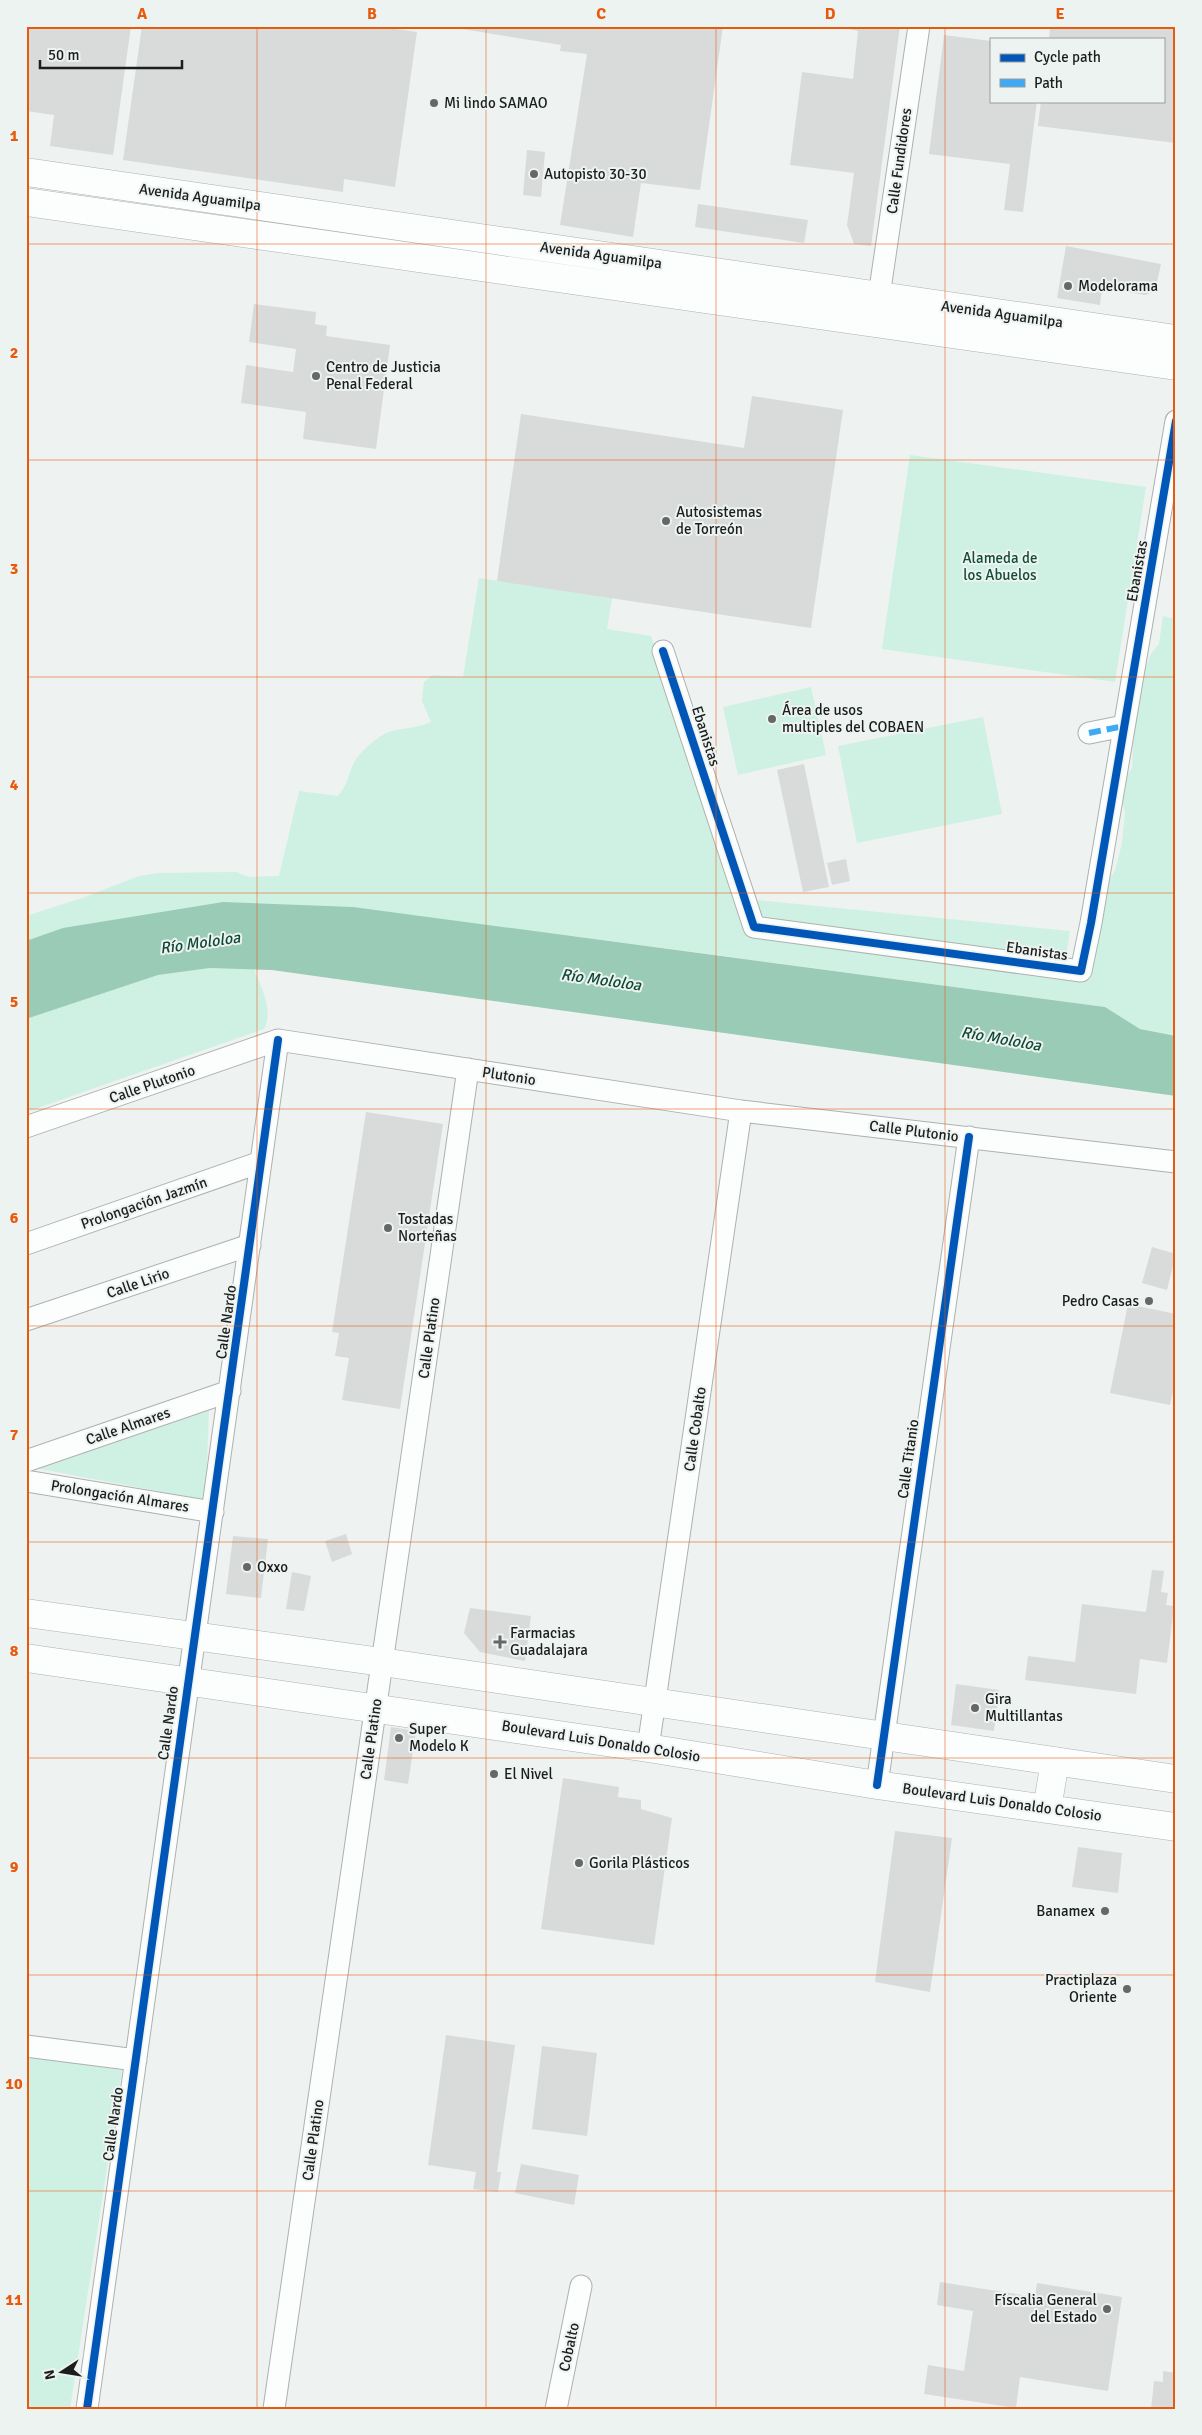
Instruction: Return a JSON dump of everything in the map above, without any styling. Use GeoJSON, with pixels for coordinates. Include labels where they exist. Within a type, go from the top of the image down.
{"type":"FeatureCollection","features":[{"type":"Feature","properties":{"kind":"main road","name":"Avenida Aguamilpa"},"geometry":{"type":"LineString","coordinates":[[26,172],[1176,339]]}},
{"type":"Feature","properties":{"kind":"main road","name":"Avenida Aguamilpa"},"geometry":{"type":"LineString","coordinates":[[26,202],[1176,366]]}},
{"type":"Feature","properties":{"kind":"main road"},"geometry":{"type":"LineString","coordinates":[[819,315],[879,296],[916,329]]}},
{"type":"Feature","properties":{"kind":"main road"},"geometry":{"type":"LineString","coordinates":[[26,1613],[382,1662],[1176,1779]]}},
{"type":"Feature","properties":{"kind":"main road","name":"Boulevard Luis Donaldo Colosio"},"geometry":{"type":"LineString","coordinates":[[26,1658],[648,1748],[877,1785],[1176,1827]]}},
{"type":"Feature","properties":{"kind":"main road"},"geometry":{"type":"LineString","coordinates":[[1047,1809],[1056,1761]]}},
{"type":"Feature","properties":{"kind":"street","name":"Calle Fundidores"},"geometry":{"type":"LineString","coordinates":[[879,296],[919,26]]}},
{"type":"Feature","properties":{"kind":"street","name":"Ebanistas"},"geometry":{"type":"LineString","coordinates":[[663,651],[754,927],[1081,971],[1091,924],[1176,421]]}},
{"type":"Feature","properties":{"kind":"street"},"geometry":{"type":"LineString","coordinates":[[1089,733],[1124,726]]}},
{"type":"Feature","properties":{"kind":"street","name":"Plutonio"},"geometry":{"type":"LineString","coordinates":[[278,1040],[741,1111]]}},
{"type":"Feature","properties":{"kind":"street","name":"Calle Plutonio"},"geometry":{"type":"LineString","coordinates":[[26,1128],[278,1040]]}},
{"type":"Feature","properties":{"kind":"street","name":"Calle Nardo"},"geometry":{"type":"LineString","coordinates":[[87,2409],[278,1040]]}},
{"type":"Feature","properties":{"kind":"street","name":"Calle Platino"},"geometry":{"type":"LineString","coordinates":[[274,2409],[468,1069]]}},
{"type":"Feature","properties":{"kind":"street","name":"Calle Plutonio"},"geometry":{"type":"LineString","coordinates":[[741,1111],[1176,1162]]}},
{"type":"Feature","properties":{"kind":"street","name":"Calle Cobalto"},"geometry":{"type":"LineString","coordinates":[[648,1748],[741,1111]]}},
{"type":"Feature","properties":{"kind":"street","name":"Calle Titanio"},"geometry":{"type":"LineString","coordinates":[[877,1785],[882,1737],[969,1137]]}},
{"type":"Feature","properties":{"kind":"street","name":"Prolongación Jazmín"},"geometry":{"type":"LineString","coordinates":[[26,1244],[261,1162]]}},
{"type":"Feature","properties":{"kind":"street","name":"Calle Lirio"},"geometry":{"type":"LineString","coordinates":[[26,1320],[250,1245]]}},
{"type":"Feature","properties":{"kind":"street","name":"Calle Almares"},"geometry":{"type":"LineString","coordinates":[[26,1462],[230,1390]]}},
{"type":"Feature","properties":{"kind":"street","name":"Prolongación Almares"},"geometry":{"type":"LineString","coordinates":[[26,1482],[213,1512]]}},
{"type":"Feature","properties":{"kind":"street"},"geometry":{"type":"LineString","coordinates":[[26,2046],[136,2060]]}},
{"type":"Feature","properties":{"kind":"street","name":"Cobalto"},"geometry":{"type":"LineString","coordinates":[[556,2409],[581,2286]]}},
{"type":"Feature","properties":{"kind":"green space","name":"Alameda de los Abuelos"},"geometry":{"type":"Polygon","coordinates":[[[910,455],[1146,487],[1115,682],[882,649],[910,455]]]}},
{"type":"Feature","properties":{"kind":"green space"},"geometry":{"type":"Polygon","coordinates":[[[479,578],[612,598],[607,629],[651,636],[746,922],[1080,971],[1107,883],[1115,871],[1122,843],[1125,812],[1122,801],[1126,777],[1132,768],[1134,721],[1139,707],[1143,674],[1151,654],[1159,644],[1163,616],[1176,619],[1176,1036],[1140,1029],[1105,1007],[572,936],[26,941],[26,916],[82,898],[139,876],[158,873],[236,872],[249,877],[279,876],[299,791],[338,796],[345,785],[355,760],[372,743],[386,733],[431,722],[422,701],[424,682],[433,675],[463,677],[479,578]]]}},
{"type":"Feature","properties":{"kind":"green space","name":"Área de usos multiples del COBAEN"},"geometry":{"type":"Polygon","coordinates":[[[811,687],[826,755],[738,775],[723,707],[811,687]]]}},
{"type":"Feature","properties":{"kind":"green space"},"geometry":{"type":"Polygon","coordinates":[[[983,717],[1002,814],[857,843],[838,746],[983,717]]]}},
{"type":"Feature","properties":{"kind":"green space"},"geometry":{"type":"Polygon","coordinates":[[[757,900],[1070,931],[1065,963],[764,926],[757,900]]]}},
{"type":"Feature","properties":{"kind":"green space"},"geometry":{"type":"Polygon","coordinates":[[[210,968],[254,969],[267,1007],[267,1022],[264,1029],[26,1112],[26,1019],[158,975],[210,968]]]}},
{"type":"Feature","properties":{"kind":"green space"},"geometry":{"type":"Polygon","coordinates":[[[209,1403],[206,1500],[29,1467],[209,1403]]]}},
{"type":"Feature","properties":{"kind":"green space"},"geometry":{"type":"Polygon","coordinates":[[[26,2056],[122,2070],[70,2409],[26,2409],[26,2056]]]}},
{"type":"Feature","properties":{"kind":"water","name":"Río Mololoa"},"geometry":{"type":"Polygon","coordinates":[[[223,902],[353,907],[1105,1007],[1140,1029],[1176,1036],[1176,1096],[272,970],[210,968],[158,975],[26,1019],[26,941],[63,928],[223,902]]]}},
{"type":"Feature","properties":{"kind":"building"},"geometry":{"type":"Polygon","coordinates":[[[26,26],[131,26],[113,155],[50,146],[54,115],[26,111],[26,26]]]}},
{"type":"Feature","properties":{"kind":"building"},"geometry":{"type":"Polygon","coordinates":[[[142,26],[374,26],[417,32],[395,187],[344,179],[343,192],[123,160],[142,26]]]}},
{"type":"Feature","properties":{"kind":"building"},"geometry":{"type":"Polygon","coordinates":[[[444,26],[723,26],[700,190],[641,183],[633,237],[560,225],[587,54],[560,51],[561,45],[444,26]]]}},
{"type":"Feature","properties":{"kind":"building"},"geometry":{"type":"Polygon","coordinates":[[[835,26],[900,26],[871,246],[854,244],[847,225],[854,173],[790,165],[802,72],[853,79],[858,31],[835,26]]]}},
{"type":"Feature","properties":{"kind":"building"},"geometry":{"type":"Polygon","coordinates":[[[1050,26],[1176,26],[1176,143],[1038,126],[1041,102],[1164,102],[1164,38],[1049,38],[1050,26]]]}},
{"type":"Feature","properties":{"kind":"building"},"geometry":{"type":"Polygon","coordinates":[[[944,35],[990,41],[990,102],[1037,102],[1023,212],[1004,210],[1010,164],[929,154],[944,35]]]}},
{"type":"Feature","properties":{"kind":"building","name":"Autopisto 30-30"},"geometry":{"type":"Polygon","coordinates":[[[527,150],[545,152],[541,197],[523,195],[527,150]]]}},
{"type":"Feature","properties":{"kind":"building"},"geometry":{"type":"Polygon","coordinates":[[[698,204],[808,220],[804,243],[695,227],[698,204]]]}},
{"type":"Feature","properties":{"kind":"building"},"geometry":{"type":"Polygon","coordinates":[[[1066,246],[1161,264],[1155,291],[1145,295],[1102,288],[1100,305],[1057,298],[1066,246]]]}},
{"type":"Feature","properties":{"kind":"building"},"geometry":{"type":"Polygon","coordinates":[[[254,304],[316,312],[315,324],[327,326],[326,336],[390,345],[376,449],[303,439],[306,412],[241,403],[246,365],[293,372],[296,349],[249,342],[254,304]]]}},
{"type":"Feature","properties":{"kind":"building","name":"Autosistemas de Torreón"},"geometry":{"type":"Polygon","coordinates":[[[752,396],[843,410],[811,628],[497,581],[521,414],[744,448],[752,396]]]}},
{"type":"Feature","properties":{"kind":"building"},"geometry":{"type":"Polygon","coordinates":[[[804,764],[829,887],[803,892],[777,770],[804,764]]]}},
{"type":"Feature","properties":{"kind":"building"},"geometry":{"type":"Polygon","coordinates":[[[846,859],[850,881],[832,885],[827,863],[846,859]]]}},
{"type":"Feature","properties":{"kind":"building","name":"Tostadas Norteñas"},"geometry":{"type":"Polygon","coordinates":[[[366,1112],[443,1124],[400,1409],[342,1400],[349,1358],[335,1356],[339,1333],[332,1332],[366,1112]]]}},
{"type":"Feature","properties":{"kind":"building"},"geometry":{"type":"Polygon","coordinates":[[[1152,1247],[1176,1254],[1167,1290],[1142,1283],[1152,1247]]]}},
{"type":"Feature","properties":{"kind":"building"},"geometry":{"type":"Polygon","coordinates":[[[1128,1304],[1176,1314],[1176,1378],[1170,1405],[1110,1393],[1128,1304]]]}},
{"type":"Feature","properties":{"kind":"building"},"geometry":{"type":"Polygon","coordinates":[[[346,1534],[352,1554],[332,1562],[325,1541],[346,1534]]]}},
{"type":"Feature","properties":{"kind":"building","name":"Oxxo"},"geometry":{"type":"Polygon","coordinates":[[[233,1536],[268,1539],[261,1598],[226,1594],[233,1536]]]}},
{"type":"Feature","properties":{"kind":"building"},"geometry":{"type":"Polygon","coordinates":[[[1152,1570],[1164,1571],[1161,1592],[1168,1593],[1166,1605],[1174,1606],[1167,1663],[1140,1659],[1136,1694],[1025,1680],[1028,1656],[1075,1662],[1082,1604],[1146,1612],[1152,1570]]]}},
{"type":"Feature","properties":{"kind":"building"},"geometry":{"type":"Polygon","coordinates":[[[292,1572],[311,1576],[304,1611],[286,1609],[292,1572]]]}},
{"type":"Feature","properties":{"kind":"building","name":"Farmacias Guadalajara"},"geometry":{"type":"Polygon","coordinates":[[[470,1608],[531,1616],[525,1661],[480,1652],[464,1633],[470,1608]]]}},
{"type":"Feature","properties":{"kind":"building","name":"Gira Multillantas"},"geometry":{"type":"Polygon","coordinates":[[[956,1684],[999,1690],[994,1731],[951,1725],[956,1684]]]}},
{"type":"Feature","properties":{"kind":"building"},"geometry":{"type":"Polygon","coordinates":[[[391,1727],[416,1731],[408,1784],[384,1780],[391,1727]]]}},
{"type":"Feature","properties":{"kind":"building"},"geometry":{"type":"Polygon","coordinates":[[[563,1778],[619,1787],[618,1797],[641,1800],[641,1809],[672,1818],[654,1945],[541,1929],[563,1778]]]}},
{"type":"Feature","properties":{"kind":"building"},"geometry":{"type":"Polygon","coordinates":[[[895,1831],[952,1838],[930,1992],[875,1982],[895,1831]]]}},
{"type":"Feature","properties":{"kind":"building"},"geometry":{"type":"Polygon","coordinates":[[[1078,1847],[1122,1853],[1118,1893],[1072,1887],[1078,1847]]]}},
{"type":"Feature","properties":{"kind":"building"},"geometry":{"type":"Polygon","coordinates":[[[446,2035],[515,2045],[497,2172],[501,2172],[498,2192],[473,2189],[476,2172],[428,2165],[446,2035]]]}},
{"type":"Feature","properties":{"kind":"building"},"geometry":{"type":"Polygon","coordinates":[[[542,2046],[597,2053],[587,2136],[532,2129],[542,2046]]]}},
{"type":"Feature","properties":{"kind":"building"},"geometry":{"type":"Polygon","coordinates":[[[521,2164],[579,2175],[574,2205],[515,2193],[521,2164]]]}},
{"type":"Feature","properties":{"kind":"building"},"geometry":{"type":"Polygon","coordinates":[[[940,2282],[1035,2297],[1037,2283],[1122,2297],[1108,2391],[1020,2377],[1016,2408],[924,2394],[928,2365],[964,2371],[973,2311],[937,2305],[940,2282]]]}},
{"type":"Feature","properties":{"kind":"building"},"geometry":{"type":"Polygon","coordinates":[[[1163,2371],[1176,2373],[1176,2409],[1151,2409],[1154,2381],[1163,2382],[1163,2371]]]}},
{"type":"Feature","properties":{"kind":"marked path"},"geometry":{"type":"LineString","coordinates":[[1089,733],[1124,726]]}},
{"type":"Feature","properties":{"kind":"cycle path"},"geometry":{"type":"LineString","coordinates":[[663,651],[754,927],[1081,971],[1091,923],[1176,421]]}},
{"type":"Feature","properties":{"kind":"cycle path"},"geometry":{"type":"LineString","coordinates":[[87,2409],[278,1040]]}},
{"type":"Feature","properties":{"kind":"cycle path"},"geometry":{"type":"LineString","coordinates":[[877,1785],[969,1137]]}},
{"type":"Feature","properties":{"kind":"place","name":"Mi lindo SAMAO"},"geometry":{"type":"Point","coordinates":[434,103]}},
{"type":"Feature","properties":{"kind":"place","name":"Autopisto 30-30"},"geometry":{"type":"Point","coordinates":[534,174]}},
{"type":"Feature","properties":{"kind":"place","name":"Modelorama"},"geometry":{"type":"Point","coordinates":[1068,286]}},
{"type":"Feature","properties":{"kind":"place","name":"Centro de Justicia Penal Federal"},"geometry":{"type":"Point","coordinates":[316,376]}},
{"type":"Feature","properties":{"kind":"place","name":"Autosistemas de Torreón"},"geometry":{"type":"Point","coordinates":[666,521]}},
{"type":"Feature","properties":{"kind":"place","name":"Área de usos multiples del COBAEN"},"geometry":{"type":"Point","coordinates":[772,719]}},
{"type":"Feature","properties":{"kind":"place","name":"Tostadas Norteñas"},"geometry":{"type":"Point","coordinates":[388,1228]}},
{"type":"Feature","properties":{"kind":"place","name":"Pedro Casas"},"geometry":{"type":"Point","coordinates":[1149,1301]}},
{"type":"Feature","properties":{"kind":"place","name":"Oxxo"},"geometry":{"type":"Point","coordinates":[247,1567]}},
{"type":"Feature","properties":{"kind":"place","name":"Farmacias Guadalajara"},"geometry":{"type":"Point","coordinates":[500,1642]}},
{"type":"Feature","properties":{"kind":"place","name":"Gira Multillantas"},"geometry":{"type":"Point","coordinates":[975,1708]}},
{"type":"Feature","properties":{"kind":"place","name":"Super Modelo K"},"geometry":{"type":"Point","coordinates":[399,1738]}},
{"type":"Feature","properties":{"kind":"place","name":"El Nivel"},"geometry":{"type":"Point","coordinates":[494,1774]}},
{"type":"Feature","properties":{"kind":"place","name":"Gorila Plásticos"},"geometry":{"type":"Point","coordinates":[579,1863]}},
{"type":"Feature","properties":{"kind":"place","name":"Banamex"},"geometry":{"type":"Point","coordinates":[1105,1911]}},
{"type":"Feature","properties":{"kind":"place","name":"Practiplaza Oriente"},"geometry":{"type":"Point","coordinates":[1127,1989]}},
{"type":"Feature","properties":{"kind":"place","name":"Físcalia General del Estado"},"geometry":{"type":"Point","coordinates":[1107,2309]}}]}
